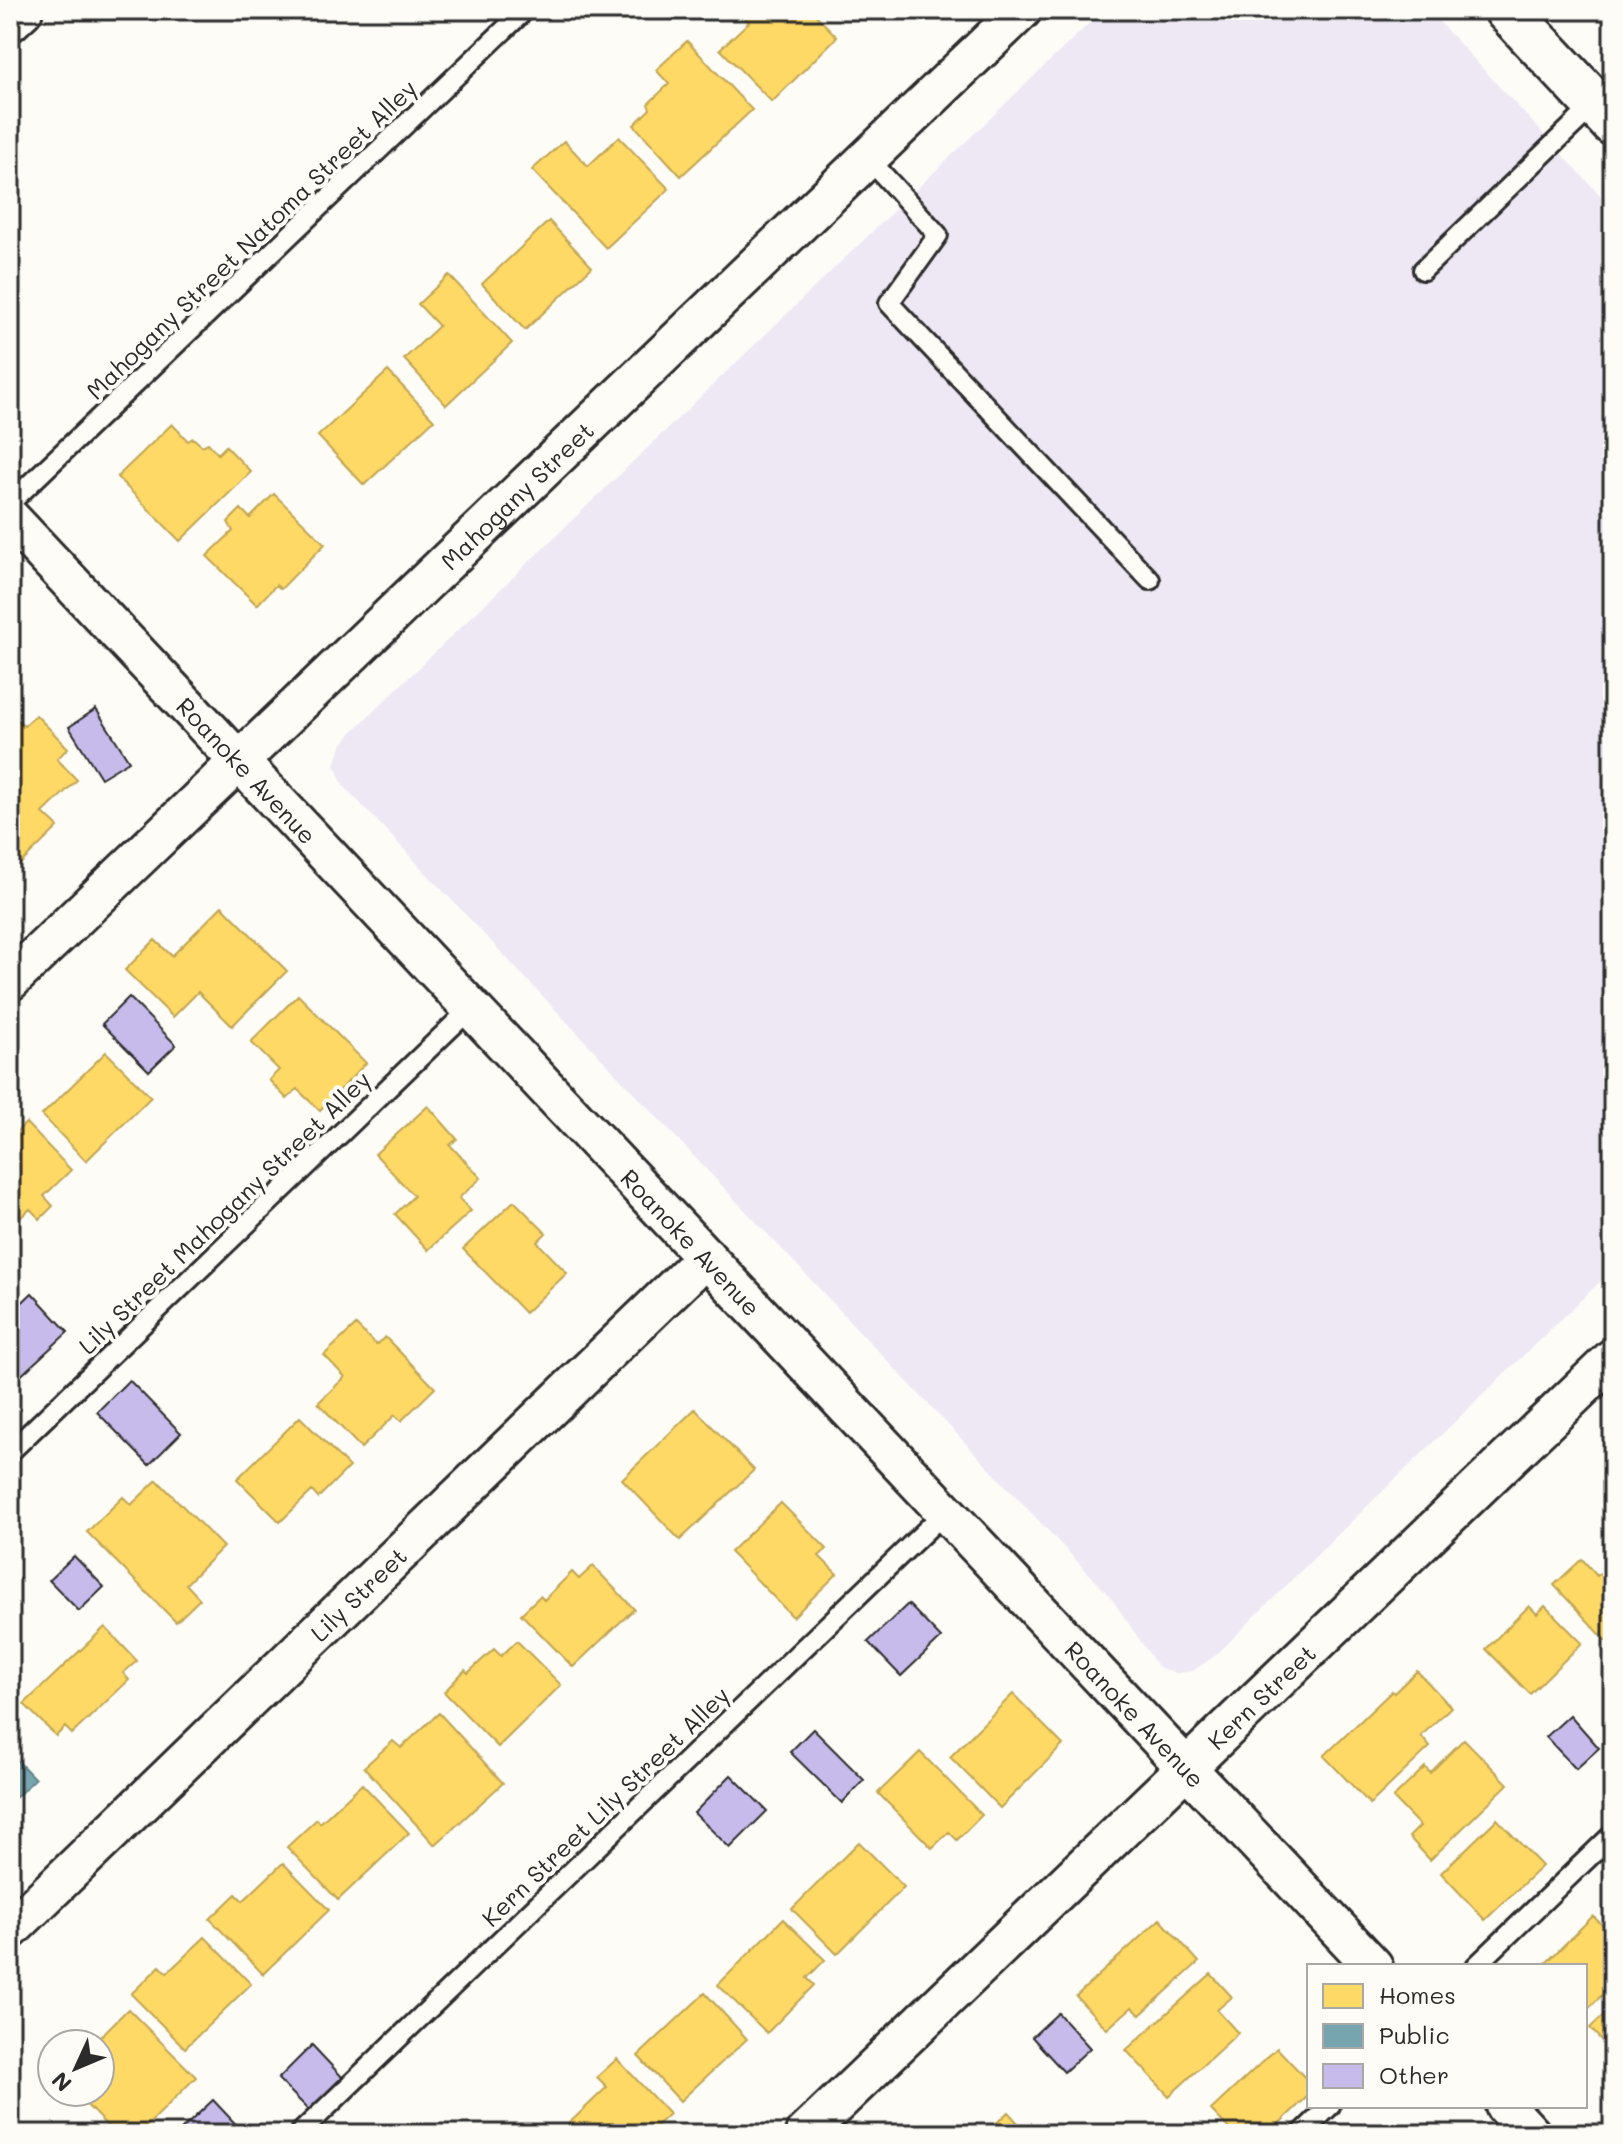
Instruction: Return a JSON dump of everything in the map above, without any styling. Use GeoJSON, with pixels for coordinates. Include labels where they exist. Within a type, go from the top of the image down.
{"type":"FeatureCollection","features":[{"type":"Feature","properties":{"kind":"street"},"geometry":{"type":"LineString","coordinates":[[10,22],[23,10]]}},
{"type":"Feature","properties":{"kind":"street","name":"Mahogany Street"},"geometry":{"type":"LineString","coordinates":[[10,981],[1022,10]]}},
{"type":"Feature","properties":{"kind":"street"},"geometry":{"type":"LineString","coordinates":[[1507,10],[1604,113]]}},
{"type":"Feature","properties":{"kind":"street","name":"Roanoke Avenue"},"geometry":{"type":"LineString","coordinates":[[10,518],[1371,1964]]}},
{"type":"Feature","properties":{"kind":"street","name":"Lily Street"},"geometry":{"type":"LineString","coordinates":[[10,1930],[706,1257]]}},
{"type":"Feature","properties":{"kind":"street","name":"Kern Street"},"geometry":{"type":"LineString","coordinates":[[805,2134],[1613,1358]]}},
{"type":"Feature","properties":{"kind":"street"},"geometry":{"type":"LineString","coordinates":[[1507,2108],[1531,2134]]}},
{"type":"Feature","properties":{"kind":"lane","name":"Mahogany Street Natoma Street Alley"},"geometry":{"type":"LineString","coordinates":[[10,503],[525,10]]}},
{"type":"Feature","properties":{"kind":"lane"},"geometry":{"type":"LineString","coordinates":[[1423,270],[1604,113]]}},
{"type":"Feature","properties":{"kind":"lane"},"geometry":{"type":"LineString","coordinates":[[868,158],[938,235],[889,303],[1150,580]]}},
{"type":"Feature","properties":{"kind":"lane","name":"Lily Street Mahogany Street Alley"},"geometry":{"type":"LineString","coordinates":[[10,1452],[471,1008]]}},
{"type":"Feature","properties":{"kind":"lane","name":"Kern Street Lily Street Alley"},"geometry":{"type":"LineString","coordinates":[[299,2134],[945,1512]]}},
{"type":"Feature","properties":{"kind":"lane"},"geometry":{"type":"LineString","coordinates":[[1478,1964],[1613,1834]]}},
{"type":"Feature","properties":{"kind":"lane"},"geometry":{"type":"LineString","coordinates":[[1301,2134],[1328,2108]]}},
{"type":"Feature","properties":{"kind":"shaded area"},"geometry":{"type":"Polygon","coordinates":[[[1103,10],[1428,10],[1613,209],[1613,1269],[1216,1655],[1193,1671],[1177,1673],[1163,1670],[1156,1664],[1110,1596],[343,785],[335,765],[341,746],[353,731],[1103,10]]]}},
{"type":"Feature","properties":{"kind":"building: Homes"},"geometry":{"type":"Polygon","coordinates":[[[737,10],[811,10],[837,37],[772,102],[720,49],[749,22],[737,10]]]}},
{"type":"Feature","properties":{"kind":"building: Homes"},"geometry":{"type":"Polygon","coordinates":[[[687,41],[752,110],[681,176],[634,125],[650,109],[648,104],[669,84],[656,70],[687,41]]]}},
{"type":"Feature","properties":{"kind":"building: Homes"},"geometry":{"type":"Polygon","coordinates":[[[619,137],[669,189],[606,248],[532,170],[564,141],[588,166],[619,137]]]}},
{"type":"Feature","properties":{"kind":"building: Homes"},"geometry":{"type":"Polygon","coordinates":[[[549,221],[592,267],[525,330],[482,284],[549,221]]]}},
{"type":"Feature","properties":{"kind":"building: Homes"},"geometry":{"type":"Polygon","coordinates":[[[449,275],[512,343],[446,405],[404,359],[439,326],[418,304],[449,275]]]}},
{"type":"Feature","properties":{"kind":"building: Homes"},"geometry":{"type":"Polygon","coordinates":[[[388,371],[434,420],[364,485],[318,436],[388,371]]]}},
{"type":"Feature","properties":{"kind":"building: Homes"},"geometry":{"type":"Polygon","coordinates":[[[172,424],[188,441],[193,438],[202,446],[208,443],[218,454],[226,446],[251,472],[180,541],[117,477],[172,424]]]}},
{"type":"Feature","properties":{"kind":"building: Homes"},"geometry":{"type":"Polygon","coordinates":[[[274,494],[325,544],[281,589],[276,585],[257,605],[207,556],[233,531],[228,522],[241,509],[250,518],[274,494]]]}},
{"type":"Feature","properties":{"kind":"building: Homes"},"geometry":{"type":"Polygon","coordinates":[[[36,715],[68,748],[57,759],[77,780],[43,813],[58,827],[16,868],[10,862],[10,728],[18,720],[24,726],[36,715]]]}},
{"type":"Feature","properties":{"kind":"building: Homes"},"geometry":{"type":"Polygon","coordinates":[[[222,906],[287,971],[232,1026],[198,992],[173,1017],[125,970],[155,940],[172,956],[222,906]]]}},
{"type":"Feature","properties":{"kind":"building: Homes"},"geometry":{"type":"Polygon","coordinates":[[[298,995],[366,1063],[320,1111],[297,1089],[287,1099],[269,1080],[279,1070],[251,1042],[298,995]]]}},
{"type":"Feature","properties":{"kind":"building: Homes"},"geometry":{"type":"Polygon","coordinates":[[[106,1052],[151,1097],[86,1161],[42,1115],[106,1052]]]}},
{"type":"Feature","properties":{"kind":"building: Homes"},"geometry":{"type":"Polygon","coordinates":[[[428,1106],[457,1139],[450,1145],[481,1178],[459,1198],[471,1211],[428,1250],[395,1214],[414,1196],[375,1154],[428,1106]]]}},
{"type":"Feature","properties":{"kind":"building: Homes"},"geometry":{"type":"Polygon","coordinates":[[[26,1123],[71,1170],[44,1196],[53,1206],[40,1219],[30,1209],[10,1227],[10,1138],[26,1123]]]}},
{"type":"Feature","properties":{"kind":"building: Homes"},"geometry":{"type":"Polygon","coordinates":[[[514,1201],[546,1233],[537,1242],[567,1273],[525,1313],[463,1249],[514,1201]]]}},
{"type":"Feature","properties":{"kind":"building: Homes"},"geometry":{"type":"Polygon","coordinates":[[[356,1325],[376,1345],[385,1337],[435,1388],[401,1421],[395,1415],[361,1448],[318,1403],[345,1377],[324,1355],[356,1325]]]}},
{"type":"Feature","properties":{"kind":"building: Homes"},"geometry":{"type":"Polygon","coordinates":[[[695,1409],[754,1470],[680,1540],[622,1479],[695,1409]]]}},
{"type":"Feature","properties":{"kind":"building: Homes"},"geometry":{"type":"Polygon","coordinates":[[[300,1417],[349,1467],[318,1498],[312,1491],[280,1522],[237,1479],[300,1417]]]}},
{"type":"Feature","properties":{"kind":"building: Homes"},"geometry":{"type":"Polygon","coordinates":[[[157,1480],[223,1547],[186,1584],[200,1599],[176,1622],[87,1532],[123,1497],[131,1505],[157,1480]]]}},
{"type":"Feature","properties":{"kind":"building: Homes"},"geometry":{"type":"Polygon","coordinates":[[[781,1503],[827,1549],[819,1556],[837,1574],[793,1617],[730,1552],[781,1503]]]}},
{"type":"Feature","properties":{"kind":"building: Homes"},"geometry":{"type":"Polygon","coordinates":[[[1582,1559],[1597,1576],[1613,1561],[1613,1648],[1554,1585],[1582,1559]]]}},
{"type":"Feature","properties":{"kind":"building: Homes"},"geometry":{"type":"Polygon","coordinates":[[[593,1566],[634,1609],[573,1667],[521,1614],[540,1596],[544,1600],[572,1572],[579,1579],[593,1566]]]}},
{"type":"Feature","properties":{"kind":"building: Homes"},"geometry":{"type":"Polygon","coordinates":[[[1529,1606],[1537,1614],[1545,1606],[1582,1643],[1530,1694],[1486,1649],[1529,1606]]]}},
{"type":"Feature","properties":{"kind":"building: Homes"},"geometry":{"type":"Polygon","coordinates":[[[105,1627],[137,1661],[123,1673],[129,1680],[72,1734],[65,1727],[56,1736],[24,1704],[105,1627]]]}},
{"type":"Feature","properties":{"kind":"building: Homes"},"geometry":{"type":"Polygon","coordinates":[[[517,1641],[561,1685],[498,1747],[444,1692],[465,1670],[468,1673],[494,1649],[501,1656],[517,1641]]]}},
{"type":"Feature","properties":{"kind":"building: Homes"},"geometry":{"type":"Polygon","coordinates":[[[1417,1671],[1451,1707],[1421,1736],[1430,1747],[1370,1804],[1324,1756],[1417,1671]]]}},
{"type":"Feature","properties":{"kind":"building: Homes"},"geometry":{"type":"Polygon","coordinates":[[[1013,1694],[1063,1745],[1000,1808],[950,1757],[1013,1694]]]}},
{"type":"Feature","properties":{"kind":"building: Homes"},"geometry":{"type":"Polygon","coordinates":[[[439,1713],[503,1783],[435,1845],[364,1767],[393,1741],[401,1748],[439,1713]]]}},
{"type":"Feature","properties":{"kind":"building: Homes"},"geometry":{"type":"Polygon","coordinates":[[[1464,1739],[1508,1784],[1430,1860],[1409,1837],[1420,1826],[1393,1798],[1425,1767],[1430,1773],[1464,1739]]]}},
{"type":"Feature","properties":{"kind":"building: Homes"},"geometry":{"type":"Polygon","coordinates":[[[920,1752],[982,1815],[957,1840],[949,1832],[932,1848],[878,1793],[920,1752]]]}},
{"type":"Feature","properties":{"kind":"building: Homes"},"geometry":{"type":"Polygon","coordinates":[[[362,1784],[409,1833],[338,1900],[287,1847],[317,1819],[320,1823],[362,1784]]]}},
{"type":"Feature","properties":{"kind":"building: Homes"},"geometry":{"type":"Polygon","coordinates":[[[1497,1819],[1542,1866],[1485,1920],[1441,1873],[1497,1819]]]}},
{"type":"Feature","properties":{"kind":"building: Homes"},"geometry":{"type":"Polygon","coordinates":[[[859,1842],[904,1887],[837,1954],[792,1909],[859,1842]]]}},
{"type":"Feature","properties":{"kind":"building: Homes"},"geometry":{"type":"Polygon","coordinates":[[[283,1863],[329,1910],[263,1974],[210,1919],[236,1894],[243,1901],[283,1863]]]}},
{"type":"Feature","properties":{"kind":"building: Homes"},"geometry":{"type":"Polygon","coordinates":[[[1593,1916],[1613,1936],[1613,1975],[1610,1977],[1613,1984],[1587,2010],[1587,1964],[1545,1964],[1593,1916]]]}},
{"type":"Feature","properties":{"kind":"building: Homes"},"geometry":{"type":"Polygon","coordinates":[[[783,1919],[825,1960],[807,1978],[814,1985],[767,2033],[718,1985],[783,1919]]]}},
{"type":"Feature","properties":{"kind":"building: Homes"},"geometry":{"type":"Polygon","coordinates":[[[1160,1919],[1199,1962],[1140,2015],[1132,2007],[1107,2029],[1076,1996],[1160,1919]]]}},
{"type":"Feature","properties":{"kind":"building: Homes"},"geometry":{"type":"Polygon","coordinates":[[[205,1937],[251,1984],[185,2048],[131,1994],[160,1966],[167,1973],[205,1937]]]}},
{"type":"Feature","properties":{"kind":"building: Homes"},"geometry":{"type":"Polygon","coordinates":[[[1211,1974],[1232,1997],[1217,2010],[1238,2033],[1169,2096],[1126,2050],[1211,1974]]]}},
{"type":"Feature","properties":{"kind":"building: Homes"},"geometry":{"type":"Polygon","coordinates":[[[705,1993],[747,2039],[680,2101],[638,2056],[705,1993]]]}},
{"type":"Feature","properties":{"kind":"building: Homes"},"geometry":{"type":"Polygon","coordinates":[[[1613,2006],[1613,2053],[1590,2028],[1613,2006]]]}},
{"type":"Feature","properties":{"kind":"building: Homes"},"geometry":{"type":"Polygon","coordinates":[[[128,2009],[196,2077],[139,2134],[115,2134],[90,2108],[116,2108],[116,2028],[109,2028],[128,2009]]]}},
{"type":"Feature","properties":{"kind":"building: Homes"},"geometry":{"type":"Polygon","coordinates":[[[1277,2048],[1307,2080],[1307,2097],[1268,2134],[1234,2134],[1211,2110],[1277,2048]]]}},
{"type":"Feature","properties":{"kind":"building: Homes"},"geometry":{"type":"Polygon","coordinates":[[[617,2059],[669,2114],[647,2134],[562,2134],[560,2132],[607,2087],[597,2077],[617,2059]]]}},
{"type":"Feature","properties":{"kind":"building: Homes"},"geometry":{"type":"Polygon","coordinates":[[[1008,2112],[1028,2134],[985,2134],[1008,2112]]]}},
{"type":"Feature","properties":{"kind":"building: Public"},"geometry":{"type":"Polygon","coordinates":[[[10,1753],[35,1779],[10,1803],[10,1753]]]}},
{"type":"Feature","properties":{"kind":"building: Other"},"geometry":{"type":"Polygon","coordinates":[[[96,709],[129,761],[101,778],[69,727],[96,709]]]}},
{"type":"Feature","properties":{"kind":"building: Other"},"geometry":{"type":"Polygon","coordinates":[[[129,997],[176,1045],[149,1071],[102,1024],[129,997]]]}},
{"type":"Feature","properties":{"kind":"building: Other"},"geometry":{"type":"Polygon","coordinates":[[[32,1293],[68,1332],[15,1381],[10,1376],[10,1314],[32,1293]]]}},
{"type":"Feature","properties":{"kind":"building: Other"},"geometry":{"type":"Polygon","coordinates":[[[129,1380],[181,1433],[149,1465],[97,1412],[129,1380]]]}},
{"type":"Feature","properties":{"kind":"building: Other"},"geometry":{"type":"Polygon","coordinates":[[[74,1556],[104,1587],[79,1611],[49,1580],[74,1556]]]}},
{"type":"Feature","properties":{"kind":"building: Other"},"geometry":{"type":"Polygon","coordinates":[[[908,1604],[941,1638],[901,1676],[868,1642],[908,1604]]]}},
{"type":"Feature","properties":{"kind":"building: Other"},"geometry":{"type":"Polygon","coordinates":[[[1570,1715],[1599,1748],[1576,1769],[1546,1737],[1570,1715]]]}},
{"type":"Feature","properties":{"kind":"building: Other"},"geometry":{"type":"Polygon","coordinates":[[[813,1729],[864,1780],[842,1803],[790,1752],[813,1729]]]}},
{"type":"Feature","properties":{"kind":"building: Other"},"geometry":{"type":"Polygon","coordinates":[[[731,1775],[767,1811],[730,1848],[694,1813],[731,1775]]]}},
{"type":"Feature","properties":{"kind":"building: Other"},"geometry":{"type":"Polygon","coordinates":[[[1058,2013],[1090,2048],[1064,2072],[1032,2037],[1058,2013]]]}},
{"type":"Feature","properties":{"kind":"building: Other"},"geometry":{"type":"Polygon","coordinates":[[[312,2045],[344,2079],[311,2112],[278,2079],[312,2045]]]}},
{"type":"Feature","properties":{"kind":"building: Other"},"geometry":{"type":"Polygon","coordinates":[[[213,2100],[245,2134],[180,2134],[179,2132],[213,2100]]]}}]}
